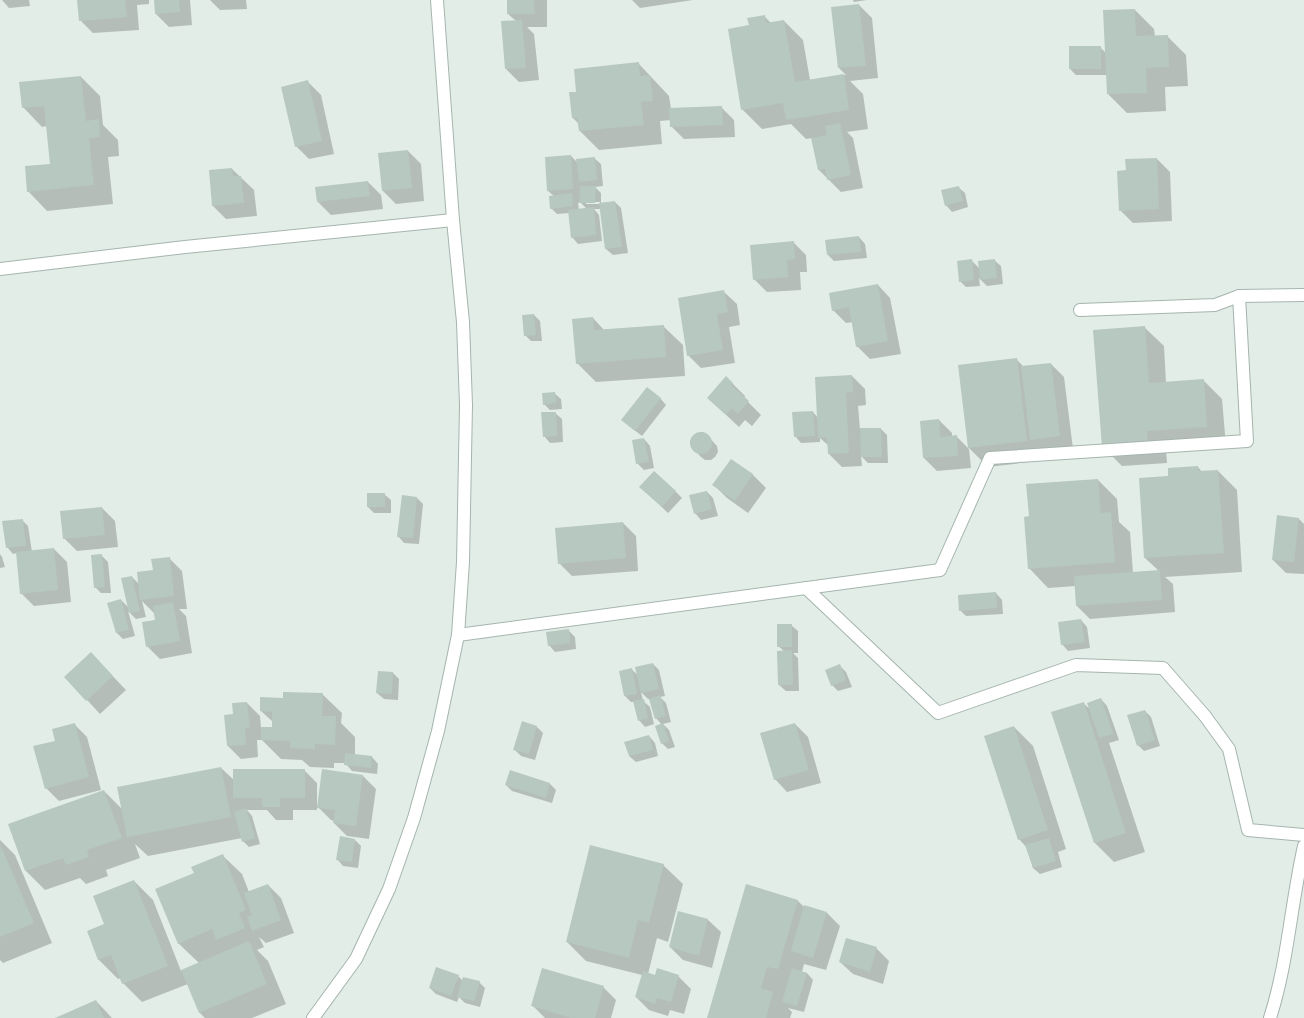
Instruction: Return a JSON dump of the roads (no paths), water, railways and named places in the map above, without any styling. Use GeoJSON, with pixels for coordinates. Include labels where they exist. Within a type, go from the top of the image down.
{"type":"FeatureCollection","features":[{"type":"Feature","properties":{"kind":"street"},"geometry":{"type":"LineString","coordinates":[[313,1018],[356,959],[389,889],[414,818],[438,731],[458,635],[463,562],[466,405],[464,322],[453,220],[437,0]]}},
{"type":"Feature","properties":{"kind":"street"},"geometry":{"type":"LineString","coordinates":[[0,269],[185,247],[453,220]]}},
{"type":"Feature","properties":{"kind":"street"},"geometry":{"type":"LineString","coordinates":[[1080,310],[1215,305],[1239,296],[1304,295]]}},
{"type":"Feature","properties":{"kind":"street"},"geometry":{"type":"LineString","coordinates":[[458,635],[940,570],[990,458],[1247,441],[1239,296]]}},
{"type":"Feature","properties":{"kind":"street"},"geometry":{"type":"LineString","coordinates":[[806,588],[938,713],[1076,665],[1163,668],[1205,716],[1229,749],[1248,830],[1304,835]]}},
{"type":"Feature","properties":{"kind":"street"},"geometry":{"type":"LineString","coordinates":[[1270,1018],[1281,971],[1304,846]]}}]}
